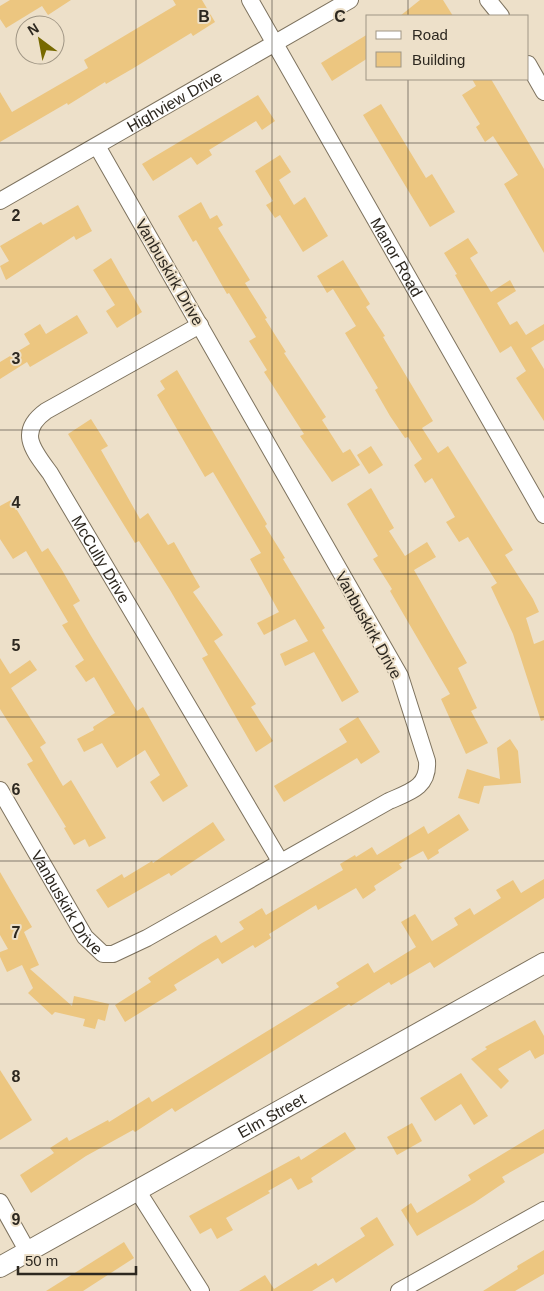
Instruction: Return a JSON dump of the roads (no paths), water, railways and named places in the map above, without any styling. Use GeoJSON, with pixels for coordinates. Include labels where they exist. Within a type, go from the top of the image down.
{"type":"FeatureCollection","features":[{"type":"Feature","properties":{"kind":"main road","name":"Elm Street"},"geometry":{"type":"LineString","coordinates":[[0,1267],[544,964]]}},
{"type":"Feature","properties":{"kind":"street","name":"Manor Road"},"geometry":{"type":"LineString","coordinates":[[250,0],[544,515]]}},
{"type":"Feature","properties":{"kind":"street","name":"Highview Drive"},"geometry":{"type":"LineString","coordinates":[[0,201],[350,0]]}},
{"type":"Feature","properties":{"kind":"street"},"geometry":{"type":"LineString","coordinates":[[488,0],[499,15]]}},
{"type":"Feature","properties":{"kind":"street"},"geometry":{"type":"LineString","coordinates":[[529,66],[544,92]]}},
{"type":"Feature","properties":{"kind":"street","name":"Vanbuskirk Drive"},"geometry":{"type":"LineString","coordinates":[[0,790],[85,937],[103,954],[113,954],[147,938],[280,861],[389,801],[417,788],[425,780],[428,771],[427,761],[400,676],[97,146]]}},
{"type":"Feature","properties":{"kind":"street","name":"McCully Drive"},"geometry":{"type":"LineString","coordinates":[[200,325],[46,411],[36,418],[30,427],[30,441],[280,861]]}},
{"type":"Feature","properties":{"kind":"street"},"geometry":{"type":"LineString","coordinates":[[137,1190],[200,1291]]}},
{"type":"Feature","properties":{"kind":"street"},"geometry":{"type":"LineString","coordinates":[[0,1202],[28,1252]]}},
{"type":"Feature","properties":{"kind":"street"},"geometry":{"type":"LineString","coordinates":[[399,1291],[544,1210]]}}]}
